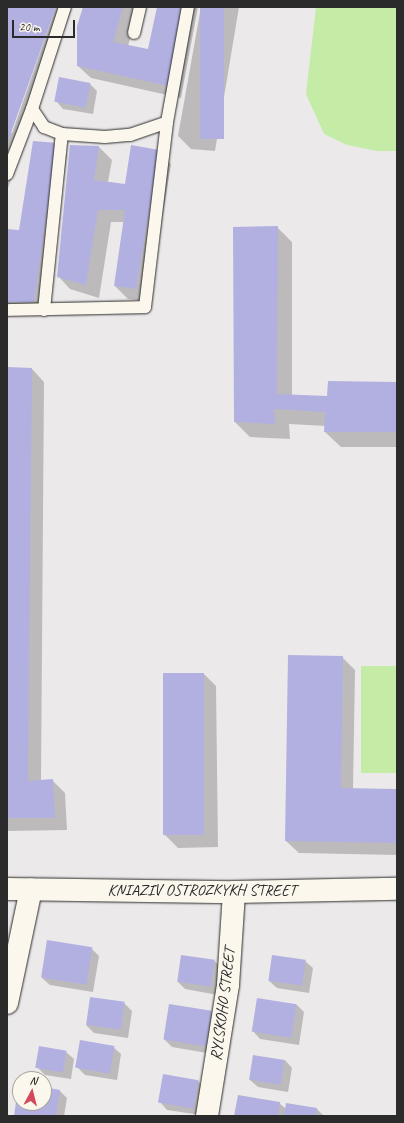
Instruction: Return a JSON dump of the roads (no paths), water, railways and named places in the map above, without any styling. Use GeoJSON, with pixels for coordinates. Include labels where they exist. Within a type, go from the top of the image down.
{"type":"FeatureCollection","features":[{"type":"Feature","properties":{"kind":"street","name":"KNIAZIV OSTROZKYKH STREET"},"geometry":{"type":"LineString","coordinates":[[7,889],[234,892],[397,889]]}},
{"type":"Feature","properties":{"kind":"street"},"geometry":{"type":"LineString","coordinates":[[7,1003],[31,889]]}},
{"type":"Feature","properties":{"kind":"street","name":"RYLSKOHO STREET"},"geometry":{"type":"LineString","coordinates":[[207,1116],[228,985],[234,892]]}},
{"type":"Feature","properties":{"kind":"lane"},"geometry":{"type":"LineString","coordinates":[[7,174],[32,109],[65,7]]}},
{"type":"Feature","properties":{"kind":"lane"},"geometry":{"type":"LineString","coordinates":[[134,33],[140,7]]}},
{"type":"Feature","properties":{"kind":"lane"},"geometry":{"type":"LineString","coordinates":[[7,310],[144,307],[167,122],[188,7]]}},
{"type":"Feature","properties":{"kind":"lane"},"geometry":{"type":"LineString","coordinates":[[32,109],[44,127],[62,134],[105,137],[130,134],[167,122]]}},
{"type":"Feature","properties":{"kind":"lane"},"geometry":{"type":"LineString","coordinates":[[44,310],[62,134]]}}]}
